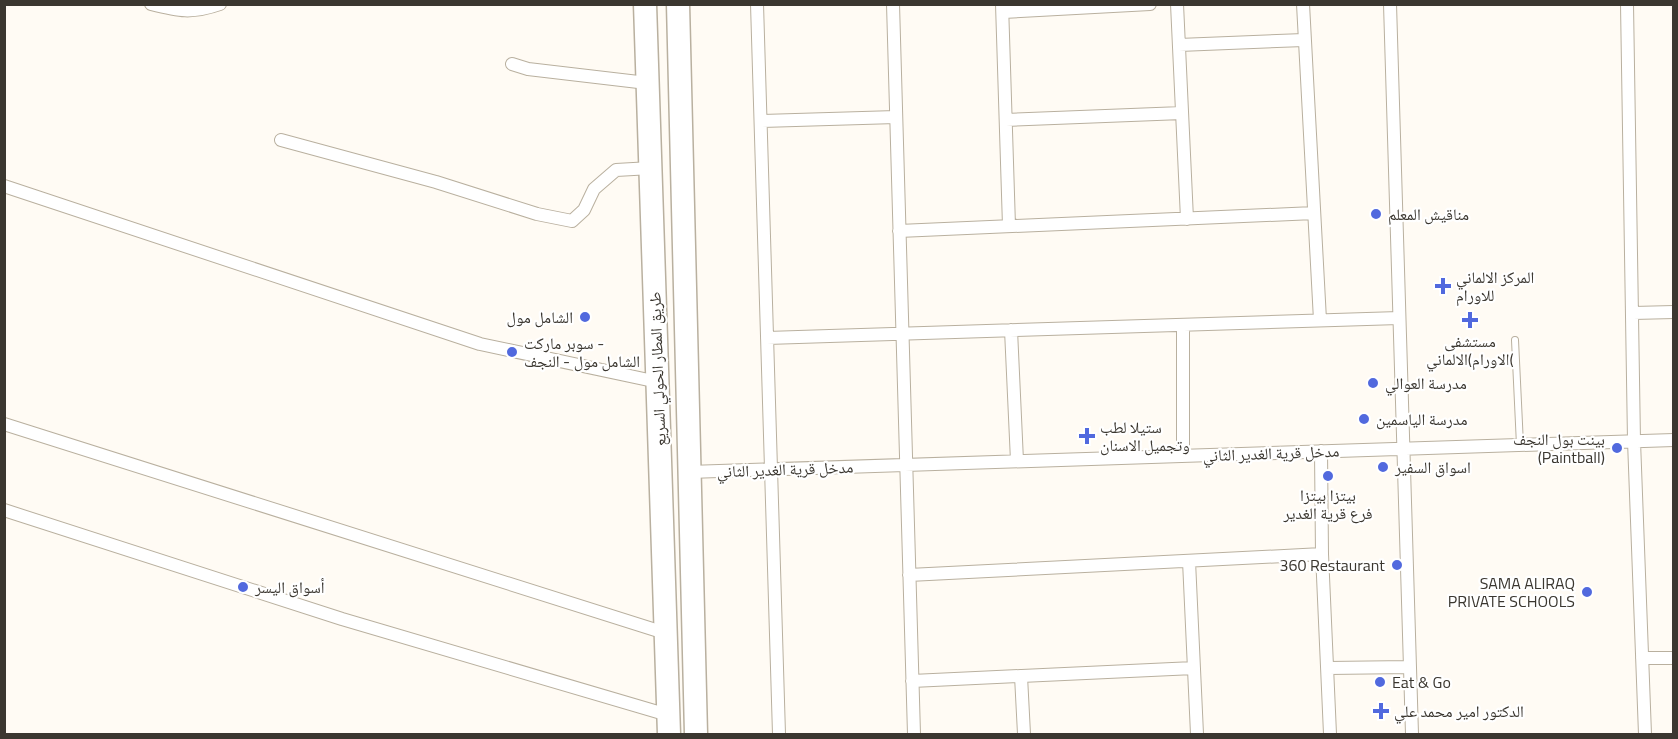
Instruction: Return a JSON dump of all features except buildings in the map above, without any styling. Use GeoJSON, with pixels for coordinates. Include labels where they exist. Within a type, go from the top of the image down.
{"type":"FeatureCollection","features":[{"type":"Feature","properties":{"kind":"highway","name":"طريق المطار الحولي السريع"},"geometry":{"type":"LineString","coordinates":[[645,4],[668,725]]}},
{"type":"Feature","properties":{"kind":"highway","name":"طريق المطار الحولي السريع"},"geometry":{"type":"LineString","coordinates":[[678,4],[696,735]]}},
{"type":"Feature","properties":{"kind":"highway"},"geometry":{"type":"LineString","coordinates":[[645,29],[662,35],[678,30]]}},
{"type":"Feature","properties":{"kind":"highway"},"geometry":{"type":"LineString","coordinates":[[648,91],[681,100]]}},
{"type":"Feature","properties":{"kind":"street"},"geometry":{"type":"LineString","coordinates":[[151,4],[186,12],[220,4]]}},
{"type":"Feature","properties":{"kind":"street"},"geometry":{"type":"LineString","coordinates":[[757,4],[779,735]]}},
{"type":"Feature","properties":{"kind":"street"},"geometry":{"type":"LineString","coordinates":[[892,4],[914,735]]}},
{"type":"Feature","properties":{"kind":"street"},"geometry":{"type":"LineString","coordinates":[[1009,226],[1003,8],[1150,4]]}},
{"type":"Feature","properties":{"kind":"street"},"geometry":{"type":"LineString","coordinates":[[1177,4],[1187,219]]}},
{"type":"Feature","properties":{"kind":"street"},"geometry":{"type":"LineString","coordinates":[[1303,4],[1320,320]]}},
{"type":"Feature","properties":{"kind":"street"},"geometry":{"type":"LineString","coordinates":[[1390,4],[1412,735]]}},
{"type":"Feature","properties":{"kind":"street"},"geometry":{"type":"LineString","coordinates":[[1627,4],[1634,441],[1645,735]]}},
{"type":"Feature","properties":{"kind":"street"},"geometry":{"type":"LineString","coordinates":[[1179,45],[1304,40]]}},
{"type":"Feature","properties":{"kind":"street"},"geometry":{"type":"LineString","coordinates":[[512,64],[648,91]]}},
{"type":"Feature","properties":{"kind":"street"},"geometry":{"type":"LineString","coordinates":[[1006,120],[1182,113]]}},
{"type":"Feature","properties":{"kind":"street"},"geometry":{"type":"LineString","coordinates":[[761,121],[896,117]]}},
{"type":"Feature","properties":{"kind":"street"},"geometry":{"type":"LineString","coordinates":[[281,140],[436,182],[537,214],[572,221],[584,210],[594,189],[616,170],[651,168]]}},
{"type":"Feature","properties":{"kind":"street"},"geometry":{"type":"LineString","coordinates":[[4,186],[480,344],[658,382]]}},
{"type":"Feature","properties":{"kind":"street"},"geometry":{"type":"LineString","coordinates":[[899,231],[1314,213]]}},
{"type":"Feature","properties":{"kind":"street"},"geometry":{"type":"LineString","coordinates":[[1633,313],[1674,312]]}},
{"type":"Feature","properties":{"kind":"street"},"geometry":{"type":"LineString","coordinates":[[767,338],[1399,318]]}},
{"type":"Feature","properties":{"kind":"street"},"geometry":{"type":"LineString","coordinates":[[1183,325],[1183,456]]}},
{"type":"Feature","properties":{"kind":"street"},"geometry":{"type":"LineString","coordinates":[[1011,330],[1017,461]]}},
{"type":"Feature","properties":{"kind":"street"},"geometry":{"type":"LineString","coordinates":[[4,424],[665,633]]}},
{"type":"Feature","properties":{"kind":"street","name":"مدخل قرية الغدير الثاني"},"geometry":{"type":"LineString","coordinates":[[689,472],[1674,440]]}},
{"type":"Feature","properties":{"kind":"street"},"geometry":{"type":"LineString","coordinates":[[1321,451],[1322,554],[1330,735]]}},
{"type":"Feature","properties":{"kind":"street"},"geometry":{"type":"LineString","coordinates":[[4,510],[668,725]]}},
{"type":"Feature","properties":{"kind":"street"},"geometry":{"type":"LineString","coordinates":[[909,575],[1322,554]]}},
{"type":"Feature","properties":{"kind":"street"},"geometry":{"type":"LineString","coordinates":[[1189,561],[1197,735]]}},
{"type":"Feature","properties":{"kind":"street"},"geometry":{"type":"LineString","coordinates":[[1642,658],[1674,658]]}},
{"type":"Feature","properties":{"kind":"street"},"geometry":{"type":"LineString","coordinates":[[1328,668],[1410,667]]}},
{"type":"Feature","properties":{"kind":"street"},"geometry":{"type":"LineString","coordinates":[[912,681],[1194,668]]}},
{"type":"Feature","properties":{"kind":"street"},"geometry":{"type":"LineString","coordinates":[[1021,676],[1024,735]]}},
{"type":"Feature","properties":{"kind":"lane"},"geometry":{"type":"LineString","coordinates":[[1515,340],[1520,445]]}},
{"type":"Feature","properties":{"kind":"place","name":"مناقيش المعلم"},"geometry":{"type":"Point","coordinates":[1376,214]}},
{"type":"Feature","properties":{"kind":"place","name":"المركز الالماني للاورام"},"geometry":{"type":"Point","coordinates":[1443,286]}},
{"type":"Feature","properties":{"kind":"place","name":"الشامل مول"},"geometry":{"type":"Point","coordinates":[585,317]}},
{"type":"Feature","properties":{"kind":"place","name":"مستشفى الاورام)الالماني("},"geometry":{"type":"Point","coordinates":[1470,320]}},
{"type":"Feature","properties":{"kind":"place","name":"سوبر ماركت - الشامل مول - النجف"},"geometry":{"type":"Point","coordinates":[512,352]}},
{"type":"Feature","properties":{"kind":"place","name":"مدرسة العوالي"},"geometry":{"type":"Point","coordinates":[1373,383]}},
{"type":"Feature","properties":{"kind":"place","name":"مدرسة الياسمين"},"geometry":{"type":"Point","coordinates":[1364,419]}},
{"type":"Feature","properties":{"kind":"place","name":"ستيلا لطب وتجميل الاسنان"},"geometry":{"type":"Point","coordinates":[1087,436]}},
{"type":"Feature","properties":{"kind":"place","name":"بينت بول النجف (Paintball)"},"geometry":{"type":"Point","coordinates":[1617,448]}},
{"type":"Feature","properties":{"kind":"place","name":"اسواق السفير"},"geometry":{"type":"Point","coordinates":[1383,467]}},
{"type":"Feature","properties":{"kind":"place","name":"بيتزا بيتزا فرع قرية الغدير"},"geometry":{"type":"Point","coordinates":[1328,476]}},
{"type":"Feature","properties":{"kind":"place","name":"360 Restaurant"},"geometry":{"type":"Point","coordinates":[1397,565]}},
{"type":"Feature","properties":{"kind":"place","name":"أسواق اليسر"},"geometry":{"type":"Point","coordinates":[243,587]}},
{"type":"Feature","properties":{"kind":"place","name":"SAMA ALIRAQ PRIVATE SCHOOLS"},"geometry":{"type":"Point","coordinates":[1587,592]}},
{"type":"Feature","properties":{"kind":"place","name":"Eat & Go"},"geometry":{"type":"Point","coordinates":[1380,682]}},
{"type":"Feature","properties":{"kind":"place","name":"الدكتور امير محمد علي"},"geometry":{"type":"Point","coordinates":[1381,711]}}]}
